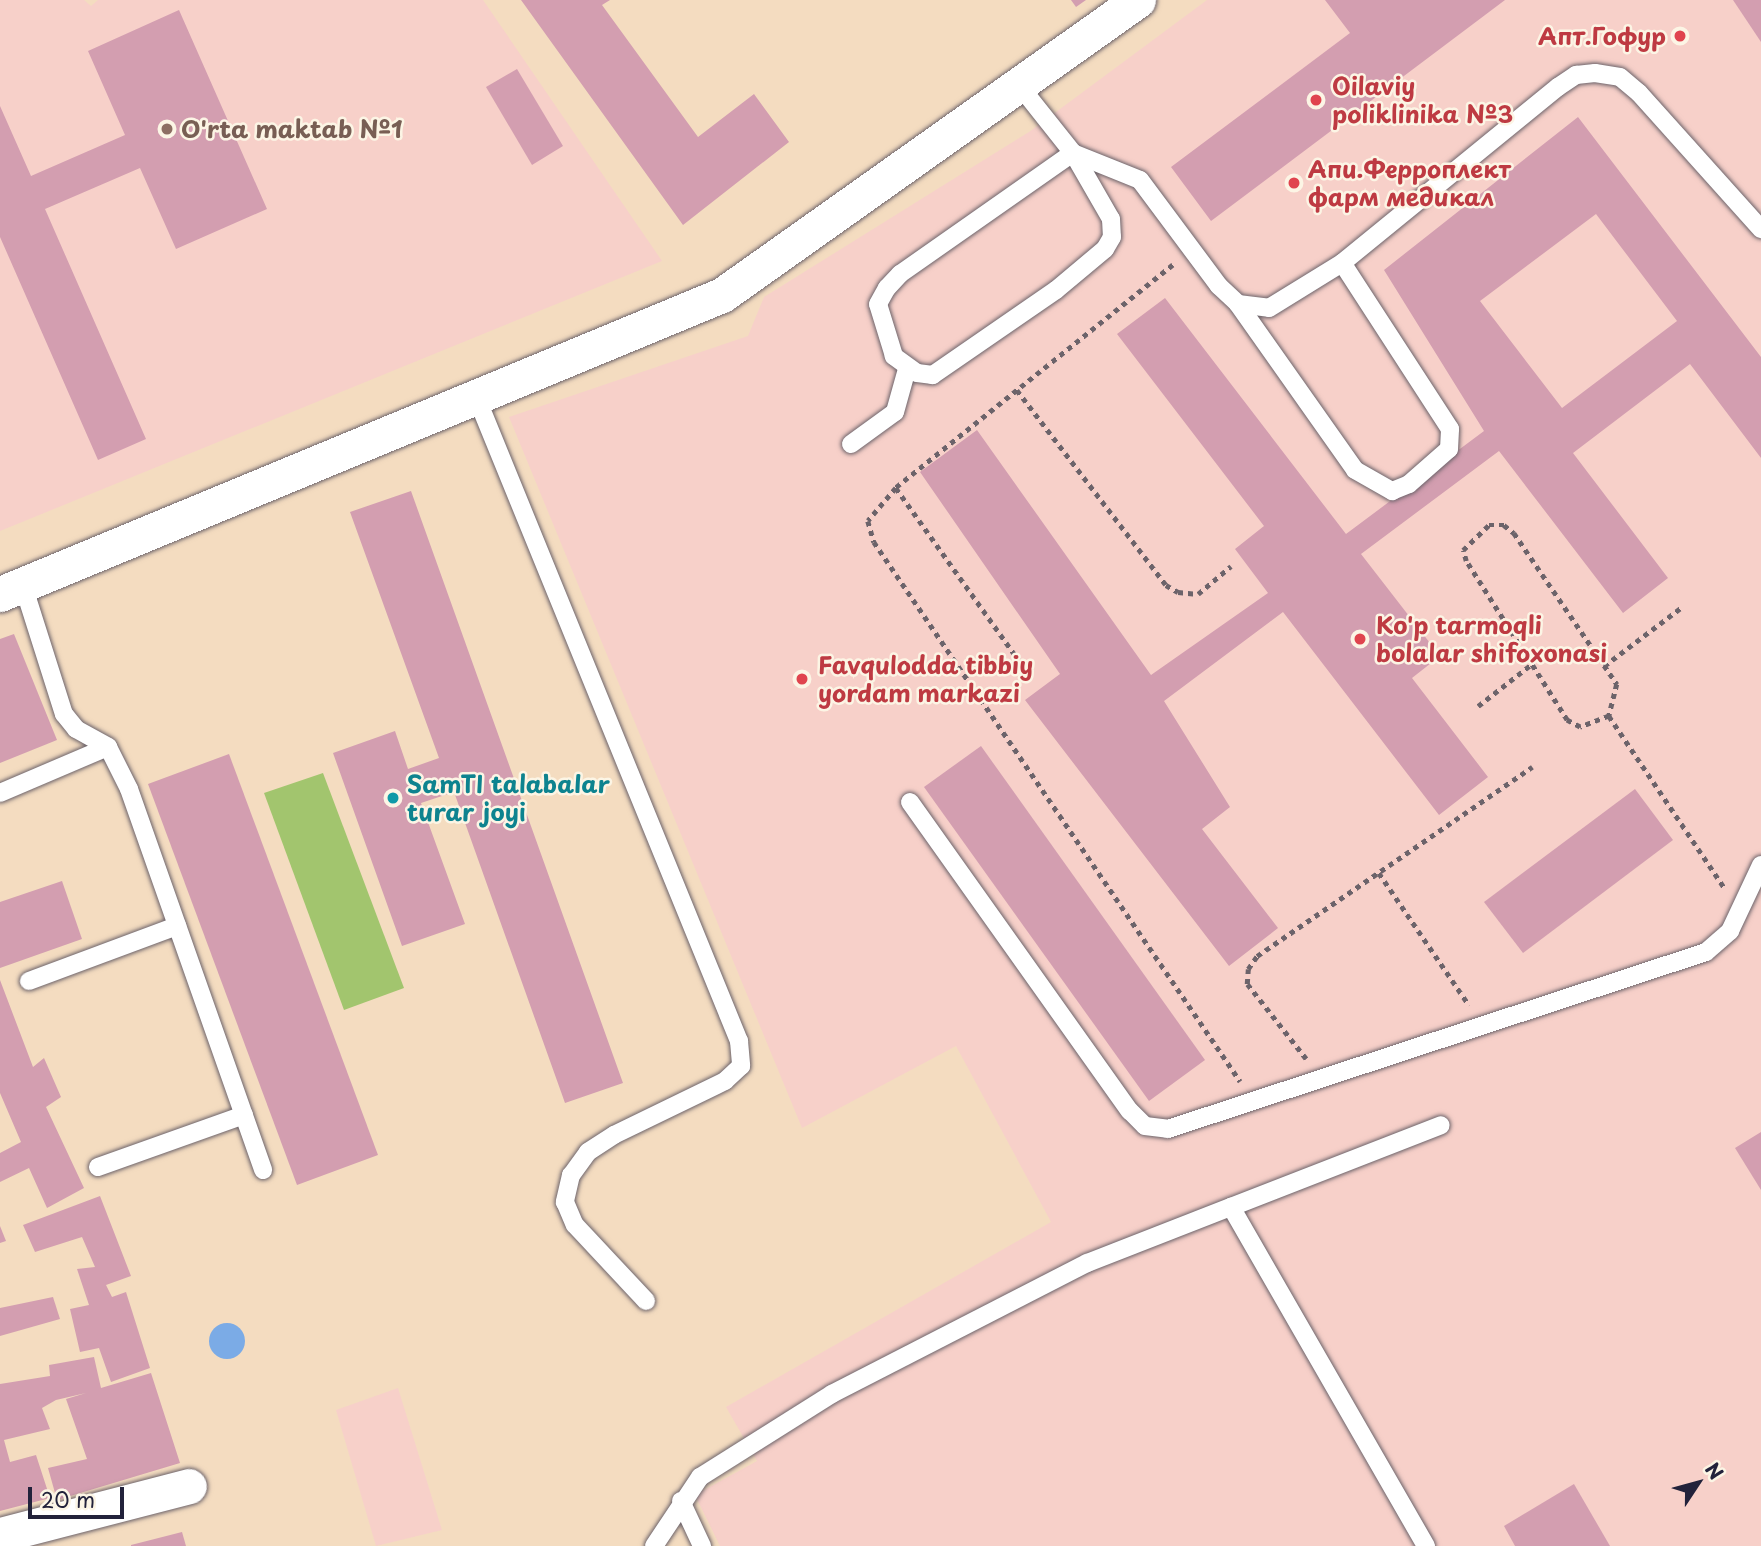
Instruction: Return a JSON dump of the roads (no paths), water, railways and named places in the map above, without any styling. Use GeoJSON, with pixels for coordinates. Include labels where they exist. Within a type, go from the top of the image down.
{"type":"FeatureCollection","features":[{"type":"Feature","properties":{"kind":"street"},"geometry":{"type":"LineString","coordinates":[[11,589],[722,295],[1139,0]]}},
{"type":"Feature","properties":{"kind":"street"},"geometry":{"type":"LineString","coordinates":[[0,1535],[189,1486]]}},
{"type":"Feature","properties":{"kind":"lane"},"geometry":{"type":"LineString","coordinates":[[1238,304],[1269,308],[1342,264],[1558,87],[1576,75],[1595,72],[1620,77],[1639,93],[1761,229]]}},
{"type":"Feature","properties":{"kind":"lane"},"geometry":{"type":"LineString","coordinates":[[1020,85],[1073,153],[1111,219],[1112,237],[1105,249],[1056,290],[933,375],[907,369],[894,356],[878,304],[887,288],[900,274],[1073,153]]}},
{"type":"Feature","properties":{"kind":"lane"},"geometry":{"type":"LineString","coordinates":[[1073,153],[1140,180],[1192,251],[1238,304],[1355,470],[1392,491],[1409,484],[1449,449],[1450,429],[1342,264]]}},
{"type":"Feature","properties":{"kind":"lane"},"geometry":{"type":"LineString","coordinates":[[851,444],[895,412],[907,369]]}},
{"type":"Feature","properties":{"kind":"lane"},"geometry":{"type":"LineString","coordinates":[[476,396],[739,1041],[741,1066],[725,1081],[614,1135],[588,1152],[571,1175],[565,1202],[575,1225],[646,1301]]}},
{"type":"Feature","properties":{"kind":"lane"},"geometry":{"type":"LineString","coordinates":[[11,589],[64,714],[76,729],[108,747],[129,789],[263,1170]]}},
{"type":"Feature","properties":{"kind":"lane"},"geometry":{"type":"LineString","coordinates":[[0,793],[108,747]]}},
{"type":"Feature","properties":{"kind":"lane"},"geometry":{"type":"LineString","coordinates":[[910,802],[1130,1111],[1145,1126],[1168,1129],[1485,1027],[1706,952],[1730,931],[1761,865]]}},
{"type":"Feature","properties":{"kind":"lane"},"geometry":{"type":"LineString","coordinates":[[29,981],[177,926]]}},
{"type":"Feature","properties":{"kind":"lane"},"geometry":{"type":"LineString","coordinates":[[98,1167],[244,1115]]}},
{"type":"Feature","properties":{"kind":"lane"},"geometry":{"type":"LineString","coordinates":[[654,1546],[681,1501],[700,1477],[731,1455],[832,1394],[1087,1263],[1441,1125]]}},
{"type":"Feature","properties":{"kind":"lane"},"geometry":{"type":"LineString","coordinates":[[1231,1207],[1426,1546]]}},
{"type":"Feature","properties":{"kind":"lane"},"geometry":{"type":"LineString","coordinates":[[681,1501],[702,1546]]}},
{"type":"Feature","properties":{"kind":"water"},"geometry":{"type":"Polygon","coordinates":[[[227,1323],[240,1328],[245,1341],[240,1354],[227,1359],[214,1354],[209,1341],[214,1328],[227,1323]]]}},
{"type":"Feature","properties":{"kind":"place","name":"Апт.Гофур"},"geometry":{"type":"Point","coordinates":[1680,36]}},
{"type":"Feature","properties":{"kind":"place","name":"Oilaviy poliklinika №3"},"geometry":{"type":"Point","coordinates":[1316,100]}},
{"type":"Feature","properties":{"kind":"place","name":"O'rta maktab №1"},"geometry":{"type":"Point","coordinates":[167,129]}},
{"type":"Feature","properties":{"kind":"place","name":"Апи.Ферроплект фарм медикал"},"geometry":{"type":"Point","coordinates":[1294,183]}},
{"type":"Feature","properties":{"kind":"place","name":"Ko'p tarmoqli bolalar shifoxonasi"},"geometry":{"type":"Point","coordinates":[1360,639]}},
{"type":"Feature","properties":{"kind":"place","name":"Favqulodda tibbiy yordam markazi"},"geometry":{"type":"Point","coordinates":[802,679]}},
{"type":"Feature","properties":{"kind":"place","name":"SamTI talabalar turar joyi"},"geometry":{"type":"Point","coordinates":[393,798]}}]}
